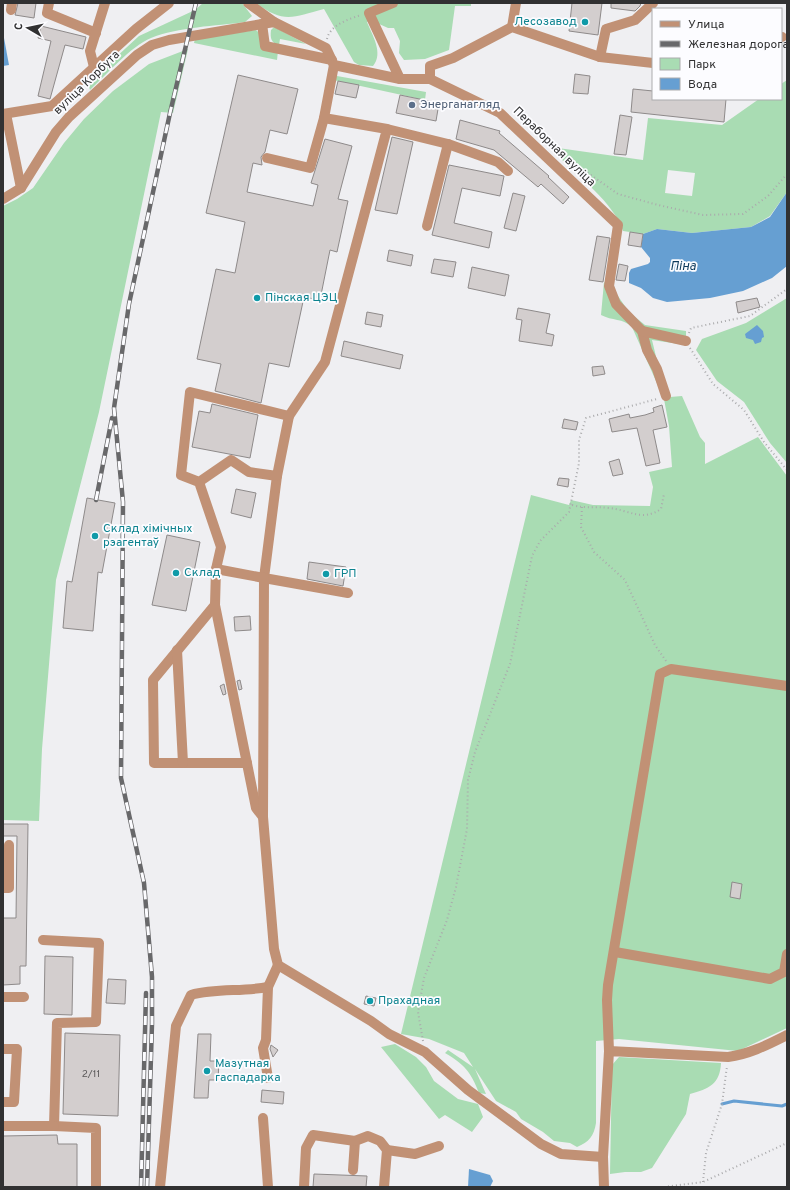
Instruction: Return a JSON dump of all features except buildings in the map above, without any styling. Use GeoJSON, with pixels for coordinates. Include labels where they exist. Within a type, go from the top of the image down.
{"type":"FeatureCollection","features":[{"type":"Feature","properties":{"kind":"street"},"geometry":{"type":"LineString","coordinates":[[49,3],[47,13],[96,33]]}},
{"type":"Feature","properties":{"kind":"street"},"geometry":{"type":"LineString","coordinates":[[94,67],[90,51],[105,3]]}},
{"type":"Feature","properties":{"kind":"street"},"geometry":{"type":"LineString","coordinates":[[21,188],[5,114],[52,106],[136,29],[169,3]]}},
{"type":"Feature","properties":{"kind":"street"},"geometry":{"type":"LineString","coordinates":[[248,3],[274,22],[326,48],[333,63],[324,118],[310,168],[267,158]]}},
{"type":"Feature","properties":{"kind":"street"},"geometry":{"type":"LineString","coordinates":[[393,3],[369,12],[400,79]]}},
{"type":"Feature","properties":{"kind":"street"},"geometry":{"type":"LineString","coordinates":[[512,27],[516,3]]}},
{"type":"Feature","properties":{"kind":"street"},"geometry":{"type":"LineString","coordinates":[[600,57],[606,29],[635,20],[653,3]]}},
{"type":"Feature","properties":{"kind":"street"},"geometry":{"type":"LineString","coordinates":[[262,24],[274,22]]}},
{"type":"Feature","properties":{"kind":"street","name":"Пераборная вуліца"},"geometry":{"type":"LineString","coordinates":[[262,24],[265,46],[400,79],[430,79],[500,113],[618,225],[609,286],[616,304],[642,331],[647,350],[657,369],[666,396]]}},
{"type":"Feature","properties":{"kind":"street","name":"вуліца Корбута"},"geometry":{"type":"LineString","coordinates":[[3,199],[21,188],[56,132],[69,117],[137,55],[152,45],[197,34],[262,24]]}},
{"type":"Feature","properties":{"kind":"street"},"geometry":{"type":"LineString","coordinates":[[430,79],[430,66],[453,58],[512,27],[600,57],[652,63]]}},
{"type":"Feature","properties":{"kind":"street"},"geometry":{"type":"LineString","coordinates":[[324,118],[448,144],[498,162],[508,171]]}},
{"type":"Feature","properties":{"kind":"street"},"geometry":{"type":"LineString","coordinates":[[268,1078],[263,1048],[266,1040],[268,987],[278,965],[274,949],[264,817],[264,578],[277,476],[289,416],[326,362],[387,130]]}},
{"type":"Feature","properties":{"kind":"street"},"geometry":{"type":"LineString","coordinates":[[427,226],[448,144]]}},
{"type":"Feature","properties":{"kind":"street"},"geometry":{"type":"LineString","coordinates":[[642,331],[686,341]]}},
{"type":"Feature","properties":{"kind":"street"},"geometry":{"type":"LineString","coordinates":[[199,482],[181,475],[190,392],[289,416]]}},
{"type":"Feature","properties":{"kind":"street"},"geometry":{"type":"LineString","coordinates":[[199,482],[231,460],[249,472],[277,476]]}},
{"type":"Feature","properties":{"kind":"street"},"geometry":{"type":"LineString","coordinates":[[199,482],[221,548],[216,569],[215,606],[256,808],[264,817]]}},
{"type":"Feature","properties":{"kind":"street"},"geometry":{"type":"LineString","coordinates":[[216,569],[348,593]]}},
{"type":"Feature","properties":{"kind":"street"},"geometry":{"type":"LineString","coordinates":[[215,606],[153,680],[154,763],[247,763]]}},
{"type":"Feature","properties":{"kind":"street"},"geometry":{"type":"LineString","coordinates":[[177,650],[183,763]]}},
{"type":"Feature","properties":{"kind":"street"},"geometry":{"type":"LineString","coordinates":[[604,1187],[603,1157],[609,1051],[607,1000],[660,674],[671,669],[787,686]]}},
{"type":"Feature","properties":{"kind":"street"},"geometry":{"type":"LineString","coordinates":[[3,888],[9,888],[10,845]]}},
{"type":"Feature","properties":{"kind":"street"},"geometry":{"type":"LineString","coordinates":[[43,940],[99,943],[96,1022],[57,1023],[54,1126]]}},
{"type":"Feature","properties":{"kind":"street"},"geometry":{"type":"LineString","coordinates":[[614,952],[770,979],[784,972],[787,954]]}},
{"type":"Feature","properties":{"kind":"street"},"geometry":{"type":"LineString","coordinates":[[278,965],[371,1021],[389,1034],[426,1052],[435,1062],[468,1090],[541,1144],[561,1154],[603,1157]]}},
{"type":"Feature","properties":{"kind":"street"},"geometry":{"type":"LineString","coordinates":[[160,1187],[176,1026],[191,995],[208,990],[249,990],[268,987]]}},
{"type":"Feature","properties":{"kind":"street"},"geometry":{"type":"LineString","coordinates":[[3,997],[24,997]]}},
{"type":"Feature","properties":{"kind":"street"},"geometry":{"type":"LineString","coordinates":[[609,1051],[728,1057],[744,1055],[758,1050],[787,1035]]}},
{"type":"Feature","properties":{"kind":"street"},"geometry":{"type":"LineString","coordinates":[[3,1049],[17,1049],[14,1102],[3,1102]]}},
{"type":"Feature","properties":{"kind":"street"},"geometry":{"type":"LineString","coordinates":[[263,1118],[268,1187]]}},
{"type":"Feature","properties":{"kind":"street"},"geometry":{"type":"LineString","coordinates":[[3,1126],[96,1128],[96,1187]]}},
{"type":"Feature","properties":{"kind":"street"},"geometry":{"type":"LineString","coordinates":[[304,1187],[306,1148],[313,1135],[355,1141],[368,1136],[380,1141],[387,1150],[384,1187]]}},
{"type":"Feature","properties":{"kind":"street"},"geometry":{"type":"LineString","coordinates":[[353,1170],[355,1141]]}},
{"type":"Feature","properties":{"kind":"street"},"geometry":{"type":"LineString","coordinates":[[387,1150],[414,1154],[438,1146]]}},
{"type":"Feature","properties":{"kind":"path"},"geometry":{"type":"LineString","coordinates":[[326,48],[329,32],[344,22],[369,12]]}},
{"type":"Feature","properties":{"kind":"path"},"geometry":{"type":"LineString","coordinates":[[567,164],[588,173],[618,194],[658,206],[703,215],[743,214],[768,196],[787,174]]}},
{"type":"Feature","properties":{"kind":"path"},"geometry":{"type":"LineString","coordinates":[[787,289],[750,316],[691,328],[686,341],[713,384],[744,410],[764,442],[787,470]]}},
{"type":"Feature","properties":{"kind":"path"},"geometry":{"type":"LineString","coordinates":[[426,1052],[418,1012],[424,978],[447,920],[456,887],[467,829],[468,780],[475,752],[510,664],[532,556],[540,541],[569,512],[572,505],[579,463],[579,440],[586,418],[666,396]]}},
{"type":"Feature","properties":{"kind":"path"},"geometry":{"type":"LineString","coordinates":[[572,505],[582,508],[608,507],[639,515],[652,514],[660,509],[664,494]]}},
{"type":"Feature","properties":{"kind":"path"},"geometry":{"type":"LineString","coordinates":[[582,508],[581,527],[594,552],[625,580],[655,645],[671,669]]}},
{"type":"Feature","properties":{"kind":"path"},"geometry":{"type":"LineString","coordinates":[[703,1182],[706,1153],[722,1104],[728,1057]]}},
{"type":"Feature","properties":{"kind":"path"},"geometry":{"type":"LineString","coordinates":[[664,1187],[703,1182],[787,1143]]}},
{"type":"Feature","properties":{"kind":"green space"},"geometry":{"type":"Polygon","coordinates":[[[203,3],[242,3],[252,16],[245,22],[173,31],[151,38],[135,47],[90,90],[88,83],[139,36],[195,10],[203,3]]]}},
{"type":"Feature","properties":{"kind":"green space"},"geometry":{"type":"Polygon","coordinates":[[[256,3],[471,3],[471,6],[455,6],[449,50],[425,59],[404,60],[399,53],[400,41],[394,28],[388,28],[377,23],[375,19],[367,22],[374,38],[377,50],[376,61],[373,66],[359,65],[354,62],[324,9],[289,17],[274,14],[256,3]]]}},
{"type":"Feature","properties":{"kind":"green space"},"geometry":{"type":"Polygon","coordinates":[[[274,27],[306,44],[280,39],[279,45],[276,44],[271,38],[271,30],[274,27]]]}},
{"type":"Feature","properties":{"kind":"green space"},"geometry":{"type":"Polygon","coordinates":[[[256,30],[278,51],[277,60],[194,43],[195,39],[256,30]]]}},
{"type":"Feature","properties":{"kind":"green space"},"geometry":{"type":"Polygon","coordinates":[[[188,49],[173,113],[161,112],[99,412],[56,580],[42,749],[39,821],[3,820],[3,206],[17,199],[33,188],[64,143],[84,119],[113,91],[149,64],[188,49]]]}},
{"type":"Feature","properties":{"kind":"green space"},"geometry":{"type":"Polygon","coordinates":[[[337,76],[426,92],[425,100],[333,80],[337,76]]]}},
{"type":"Feature","properties":{"kind":"green space"},"geometry":{"type":"Polygon","coordinates":[[[787,80],[787,192],[770,216],[751,227],[692,233],[657,229],[643,234],[623,231],[619,221],[604,200],[556,154],[558,148],[643,160],[648,118],[722,125],[758,100],[782,100],[782,83],[787,80]],[[668,170],[665,193],[692,196],[695,173],[668,170]]]}},
{"type":"Feature","properties":{"kind":"green space"},"geometry":{"type":"Polygon","coordinates":[[[604,282],[611,288],[611,286],[629,312],[645,325],[686,331],[686,345],[652,340],[660,373],[670,397],[682,396],[700,437],[705,443],[705,464],[758,437],[787,476],[787,1028],[738,1051],[619,1039],[596,1041],[596,1123],[594,1132],[590,1138],[585,1143],[577,1147],[570,1143],[554,1141],[543,1132],[521,1119],[516,1112],[496,1101],[475,1069],[486,1094],[479,1093],[473,1079],[466,1069],[445,1053],[448,1050],[473,1067],[464,1053],[429,1039],[401,1034],[531,495],[569,505],[571,500],[593,505],[650,506],[653,487],[649,472],[672,467],[669,426],[664,399],[632,327],[625,322],[601,315],[604,282]]]}},
{"type":"Feature","properties":{"kind":"green space"},"geometry":{"type":"Polygon","coordinates":[[[787,298],[787,463],[770,443],[744,402],[717,381],[696,350],[702,339],[746,323],[787,298]]]}},
{"type":"Feature","properties":{"kind":"green space"},"geometry":{"type":"Polygon","coordinates":[[[395,1044],[416,1057],[426,1067],[434,1081],[458,1099],[478,1104],[483,1117],[472,1132],[445,1115],[439,1119],[381,1047],[395,1044]]]}},
{"type":"Feature","properties":{"kind":"green space"},"geometry":{"type":"Polygon","coordinates":[[[619,1057],[721,1063],[716,1081],[708,1088],[690,1094],[686,1114],[652,1168],[641,1172],[610,1174],[612,1065],[619,1057]]]}},
{"type":"Feature","properties":{"kind":"water"},"geometry":{"type":"Polygon","coordinates":[[[4,38],[9,65],[3,66],[3,39],[4,38]]]}},
{"type":"Feature","properties":{"kind":"water","name":"Піна"},"geometry":{"type":"Polygon","coordinates":[[[787,192],[787,266],[772,278],[743,291],[710,298],[667,302],[653,298],[641,288],[629,283],[629,273],[631,269],[650,262],[650,258],[641,247],[643,234],[657,229],[692,233],[751,227],[770,217],[787,192]]]}},
{"type":"Feature","properties":{"kind":"water"},"geometry":{"type":"Polygon","coordinates":[[[757,325],[763,331],[764,337],[762,338],[761,342],[755,344],[753,340],[746,338],[745,334],[757,325]]]}},
{"type":"Feature","properties":{"kind":"water"},"geometry":{"type":"Polygon","coordinates":[[[469,1169],[490,1175],[493,1181],[490,1187],[468,1187],[469,1169]]]}},
{"type":"Feature","properties":{"kind":"waterway"},"geometry":{"type":"LineString","coordinates":[[722,1104],[734,1101],[782,1106],[787,1104]]}},
{"type":"Feature","properties":{"kind":"railway"},"geometry":{"type":"LineString","coordinates":[[147,1187],[152,977],[144,883],[121,778],[123,502],[114,408],[129,304],[170,113],[196,3]]}},
{"type":"Feature","properties":{"kind":"railway"},"geometry":{"type":"LineString","coordinates":[[96,500],[112,418]]}},
{"type":"Feature","properties":{"kind":"railway"},"geometry":{"type":"LineString","coordinates":[[141,1187],[146,993]]}},
{"type":"Feature","properties":{"kind":"place","name":"Лесозавод"},"geometry":{"type":"Point","coordinates":[585,22]}},
{"type":"Feature","properties":{"kind":"place","name":"Энерганагляд"},"geometry":{"type":"Point","coordinates":[412,105]}},
{"type":"Feature","properties":{"kind":"place","name":"Пінская ЦЭЦ"},"geometry":{"type":"Point","coordinates":[257,298]}},
{"type":"Feature","properties":{"kind":"place","name":"Склад хімічных рэагентаў"},"geometry":{"type":"Point","coordinates":[95,536]}},
{"type":"Feature","properties":{"kind":"place","name":"Склад"},"geometry":{"type":"Point","coordinates":[176,573]}},
{"type":"Feature","properties":{"kind":"place","name":"ГРП"},"geometry":{"type":"Point","coordinates":[326,574]}},
{"type":"Feature","properties":{"kind":"place","name":"Прахадная"},"geometry":{"type":"Point","coordinates":[370,1001]}},
{"type":"Feature","properties":{"kind":"place","name":"Мазутная гаспадарка"},"geometry":{"type":"Point","coordinates":[207,1071]}}]}
